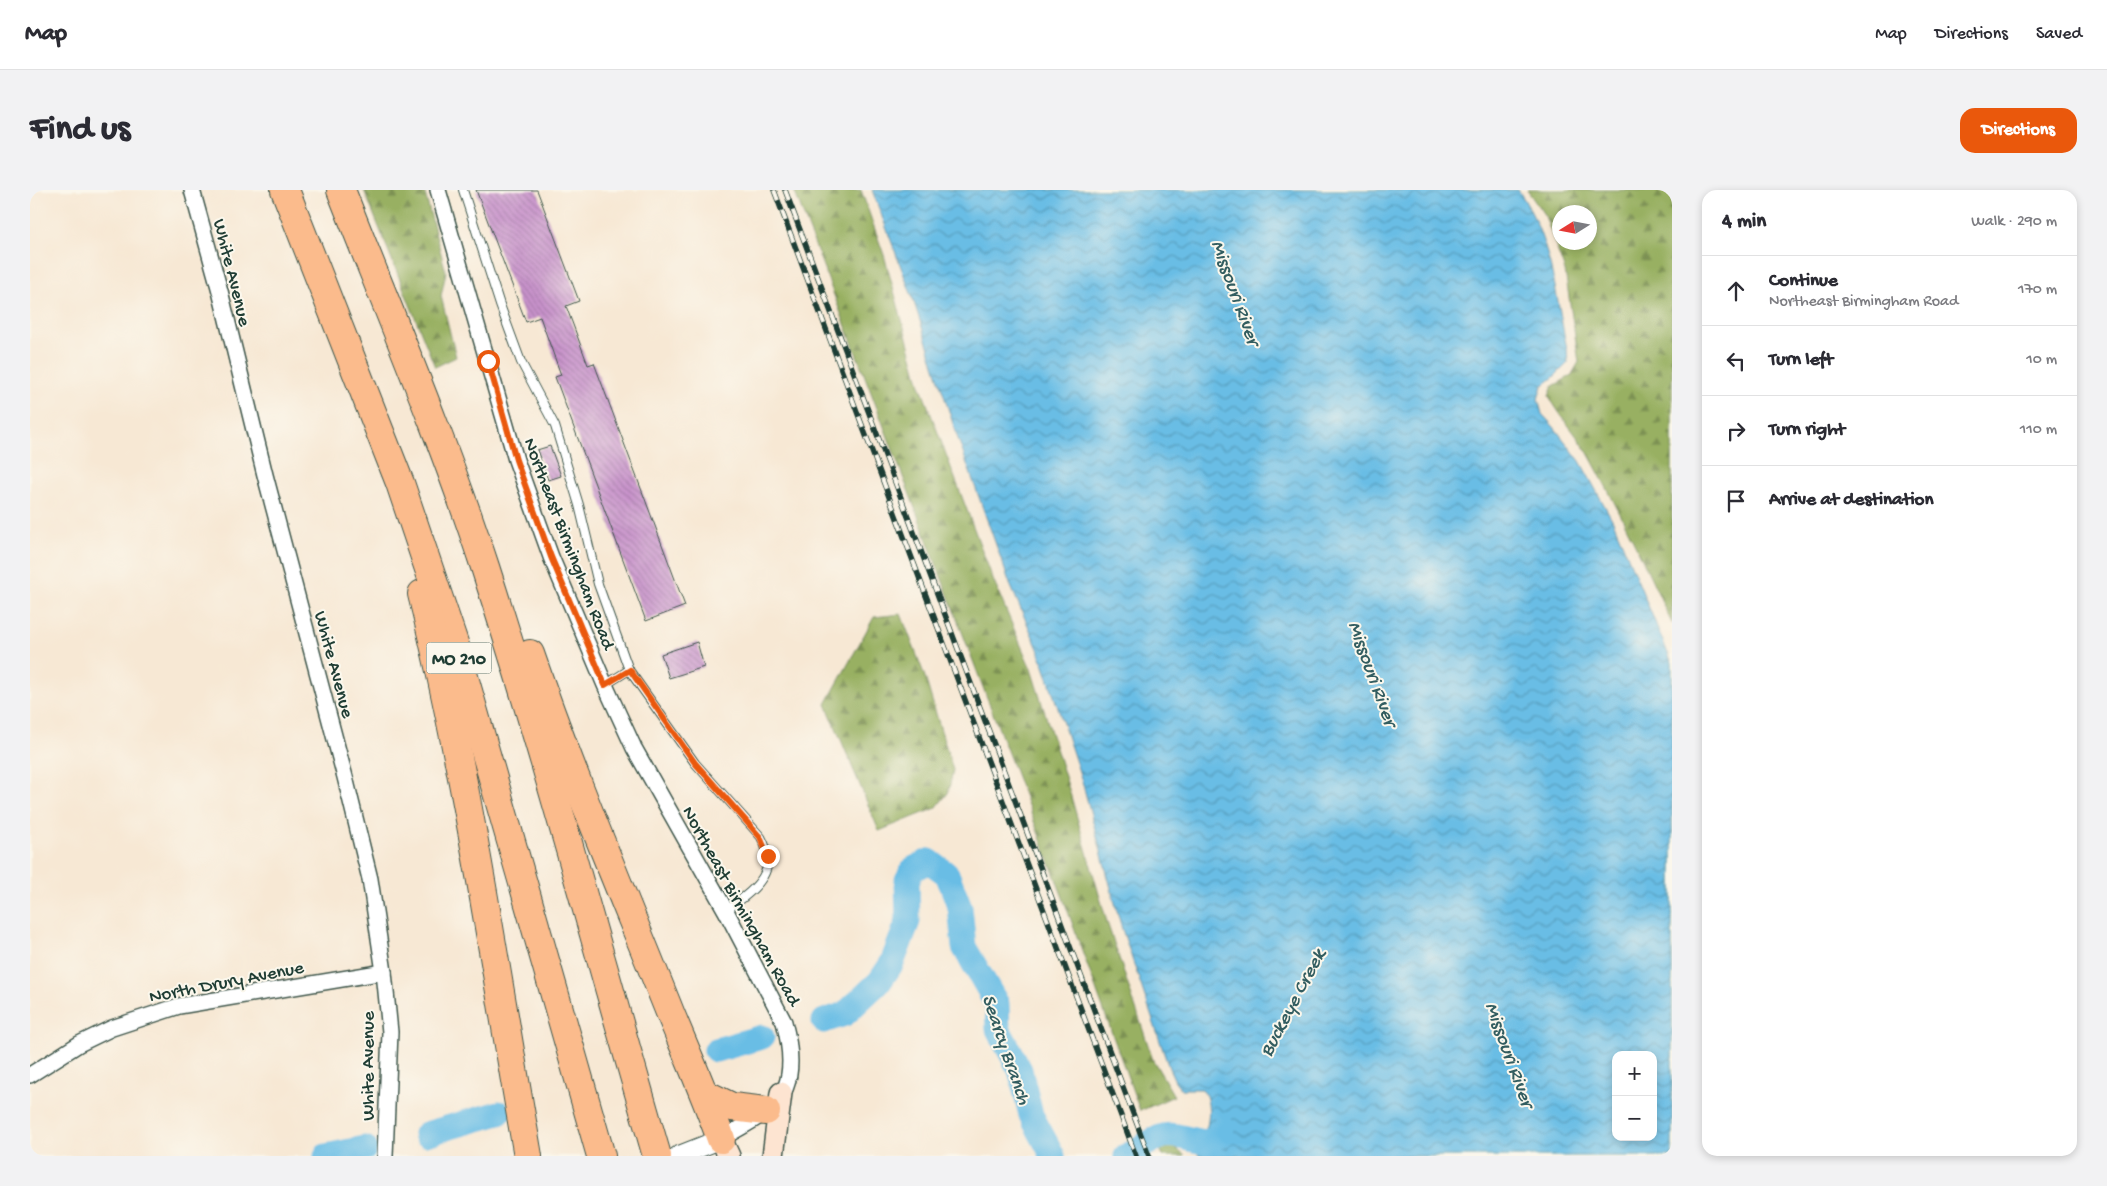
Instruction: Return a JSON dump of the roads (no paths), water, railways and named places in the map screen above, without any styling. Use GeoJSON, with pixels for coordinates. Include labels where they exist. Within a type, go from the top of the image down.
{"type":"FeatureCollection","features":[{"type":"Feature","properties":{"kind":"highway","name":"MO 210"},"geometry":{"type":"LineString","coordinates":[[285,190],[373,412],[417,530],[456,649],[599,1147]]}},
{"type":"Feature","properties":{"kind":"highway","name":"MO 210"},"geometry":{"type":"LineString","coordinates":[[341,190],[425,402],[485,567],[657,1156]]}},
{"type":"Feature","properties":{"kind":"highway"},"geometry":{"type":"LineString","coordinates":[[373,412],[386,477],[414,562],[448,712],[528,1156]]}},
{"type":"Feature","properties":{"kind":"highway"},"geometry":{"type":"LineString","coordinates":[[485,567],[512,608],[636,927],[725,1147]]}},
{"type":"Feature","properties":{"kind":"highway"},"geometry":{"type":"LineString","coordinates":[[705,1094],[732,1106],[774,1102]]}},
{"type":"Feature","properties":{"kind":"main road"},"geometry":{"type":"LineString","coordinates":[[773,1156],[774,1102]]}},
{"type":"Feature","properties":{"kind":"street","name":"White Avenue"},"geometry":{"type":"LineString","coordinates":[[192,190],[220,291],[265,475],[345,776],[370,879],[384,972],[390,1032],[385,1156]]}},
{"type":"Feature","properties":{"kind":"street","name":"Northeast Birmingham Road"},"geometry":{"type":"LineString","coordinates":[[438,190],[516,460],[551,557],[634,748],[726,911],[784,1022],[788,1036],[790,1070],[786,1084],[774,1102]]}},
{"type":"Feature","properties":{"kind":"street","name":"North Drury Avenue"},"geometry":{"type":"LineString","coordinates":[[30,1075],[79,1044],[112,1028],[179,1006],[384,972]]}},
{"type":"Feature","properties":{"kind":"street"},"geometry":{"type":"LineString","coordinates":[[678,1156],[725,1147],[774,1102]]}},
{"type":"Feature","properties":{"kind":"lane"},"geometry":{"type":"LineString","coordinates":[[463,190],[500,305],[522,362],[555,426],[579,505],[598,584],[630,670],[695,763],[765,845],[768,856],[767,870],[748,894],[726,911]]}},
{"type":"Feature","properties":{"kind":"lane"},"geometry":{"type":"LineString","coordinates":[[605,685],[630,670]]}},
{"type":"Feature","properties":{"kind":"water","name":"Missouri River"},"geometry":{"type":"Polygon","coordinates":[[[872,190],[1518,190],[1538,226],[1545,246],[1567,349],[1568,363],[1542,386],[1538,399],[1542,414],[1580,461],[1613,521],[1672,663],[1672,1156],[1199,1156],[1196,1143],[1197,1138],[1204,1134],[1207,1123],[1209,1111],[1207,1099],[1202,1089],[1181,1089],[1169,1068],[1122,929],[1082,781],[1039,651],[1010,584],[956,433],[913,299],[872,190]]]}},
{"type":"Feature","properties":{"kind":"waterway","name":"Searcy Branch"},"geometry":{"type":"LineString","coordinates":[[824,1021],[845,1014],[880,981],[892,963],[908,921],[907,880],[913,869],[929,861],[947,874],[960,907],[964,947],[997,1004],[998,1029],[1020,1070],[1031,1115],[1053,1156]]}},
{"type":"Feature","properties":{"kind":"waterway","name":"Searcy Branch"},"geometry":{"type":"LineString","coordinates":[[716,1050],[762,1037]]}},
{"type":"Feature","properties":{"kind":"waterway","name":"Searcy Branch"},"geometry":{"type":"LineString","coordinates":[[426,1134],[499,1113]]}},
{"type":"Feature","properties":{"kind":"waterway","name":"Buckeye Creek"},"geometry":{"type":"LineString","coordinates":[[1126,1156],[1159,1137],[1172,1135],[1203,1142],[1217,1136],[1223,1128]]}},
{"type":"Feature","properties":{"kind":"waterway","name":"Searcy Branch"},"geometry":{"type":"LineString","coordinates":[[326,1156],[365,1148]]}},
{"type":"Feature","properties":{"kind":"railway"},"geometry":{"type":"LineString","coordinates":[[774,190],[1136,1156]]}},
{"type":"Feature","properties":{"kind":"railway"},"geometry":{"type":"LineString","coordinates":[[785,190],[1149,1156]]}}]}
